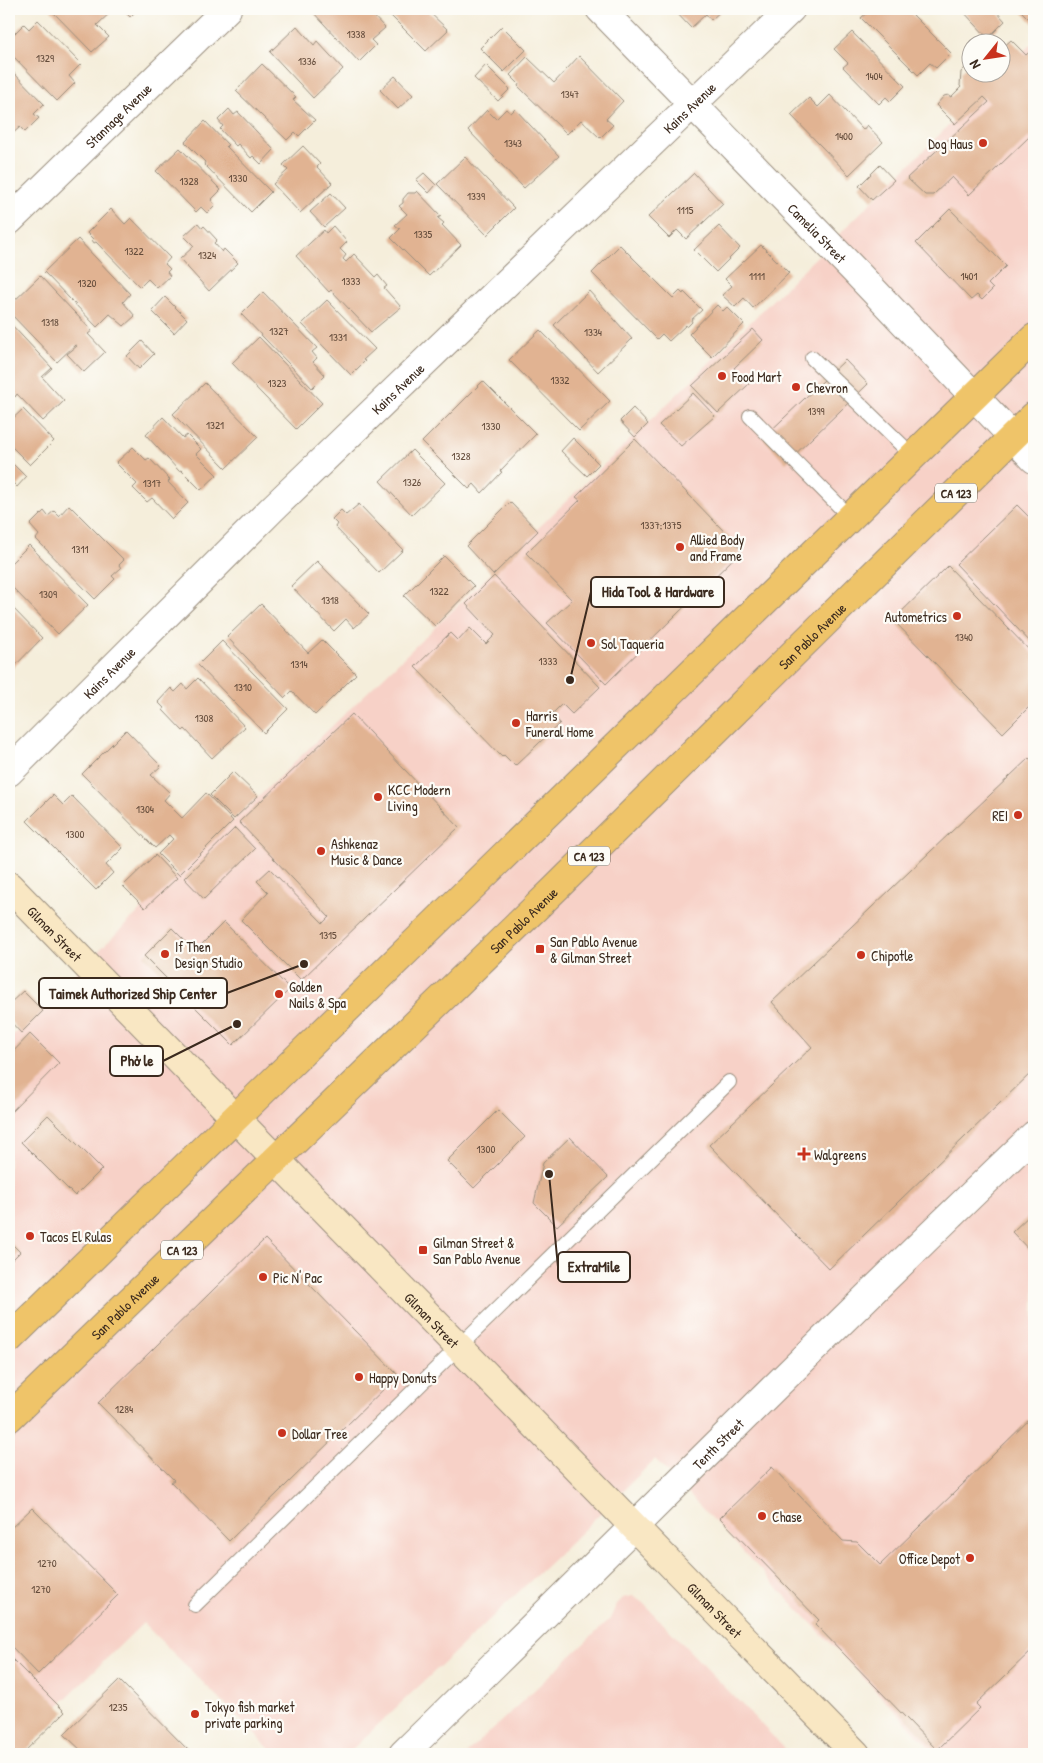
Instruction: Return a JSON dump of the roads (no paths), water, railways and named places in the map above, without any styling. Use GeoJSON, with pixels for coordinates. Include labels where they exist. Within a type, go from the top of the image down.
{"type":"FeatureCollection","features":[{"type":"Feature","properties":{"kind":"main road"},"geometry":{"type":"LineString","coordinates":[[9,1339],[1034,338]]}},
{"type":"Feature","properties":{"kind":"main road","name":"San Pablo Avenue"},"geometry":{"type":"LineString","coordinates":[[9,1418],[555,889],[1034,416]]}},
{"type":"Feature","properties":{"kind":"main road","name":"Gilman Street"},"geometry":{"type":"LineString","coordinates":[[9,886],[234,1119],[856,1754]]}},
{"type":"Feature","properties":{"kind":"street","name":"Stannage Avenue"},"geometry":{"type":"LineString","coordinates":[[9,221],[227,9]]}},
{"type":"Feature","properties":{"kind":"street","name":"Camelia Street"},"geometry":{"type":"LineString","coordinates":[[600,9],[694,104],[1034,458]]}},
{"type":"Feature","properties":{"kind":"street","name":"Kains Avenue"},"geometry":{"type":"LineString","coordinates":[[9,772],[272,509],[791,9]]}},
{"type":"Feature","properties":{"kind":"street","name":"Tenth Street"},"geometry":{"type":"LineString","coordinates":[[403,1754],[634,1528],[818,1343],[1034,1135]]}},
{"type":"Feature","properties":{"kind":"lane"},"geometry":{"type":"LineString","coordinates":[[812,358],[913,456]]}},
{"type":"Feature","properties":{"kind":"lane"},"geometry":{"type":"LineString","coordinates":[[750,416],[850,517]]}},
{"type":"Feature","properties":{"kind":"lane"},"geometry":{"type":"LineString","coordinates":[[195,1605],[729,1082]]}},
{"type":"Feature","properties":{"kind":"place","name":"Dog Haus"},"geometry":{"type":"Point","coordinates":[983,143]}},
{"type":"Feature","properties":{"kind":"place","name":"Food Mart"},"geometry":{"type":"Point","coordinates":[722,376]}},
{"type":"Feature","properties":{"kind":"place","name":"Chevron"},"geometry":{"type":"Point","coordinates":[796,387]}},
{"type":"Feature","properties":{"kind":"place","name":"Allied Body and Frame"},"geometry":{"type":"Point","coordinates":[680,547]}},
{"type":"Feature","properties":{"kind":"place","name":"Autometrics"},"geometry":{"type":"Point","coordinates":[957,616]}},
{"type":"Feature","properties":{"kind":"place","name":"Sol Taqueria"},"geometry":{"type":"Point","coordinates":[591,643]}},
{"type":"Feature","properties":{"kind":"place","name":"Hida Tool & Hardware"},"geometry":{"type":"Point","coordinates":[570,680]}},
{"type":"Feature","properties":{"kind":"place","name":"Harris Funeral Home"},"geometry":{"type":"Point","coordinates":[516,723]}},
{"type":"Feature","properties":{"kind":"place","name":"KCC Modern Living"},"geometry":{"type":"Point","coordinates":[378,797]}},
{"type":"Feature","properties":{"kind":"place","name":"REI"},"geometry":{"type":"Point","coordinates":[1018,815]}},
{"type":"Feature","properties":{"kind":"place","name":"Ashkenaz Music & Dance"},"geometry":{"type":"Point","coordinates":[321,851]}},
{"type":"Feature","properties":{"kind":"place","name":"San Pablo Avenue & Gilman Street"},"geometry":{"type":"Point","coordinates":[540,949]}},
{"type":"Feature","properties":{"kind":"place","name":"If Then Design Studio"},"geometry":{"type":"Point","coordinates":[165,954]}},
{"type":"Feature","properties":{"kind":"place","name":"Chipotle"},"geometry":{"type":"Point","coordinates":[861,955]}},
{"type":"Feature","properties":{"kind":"place","name":"Taimek Authorized Ship Center"},"geometry":{"type":"Point","coordinates":[304,964]}},
{"type":"Feature","properties":{"kind":"place","name":"Golden Nails & Spa"},"geometry":{"type":"Point","coordinates":[279,994]}},
{"type":"Feature","properties":{"kind":"place","name":"Phở le"},"geometry":{"type":"Point","coordinates":[237,1024]}},
{"type":"Feature","properties":{"kind":"place","name":"Walgreens"},"geometry":{"type":"Point","coordinates":[804,1154]}},
{"type":"Feature","properties":{"kind":"place","name":"ExtraMile"},"geometry":{"type":"Point","coordinates":[549,1174]}},
{"type":"Feature","properties":{"kind":"place","name":"Tacos El Rulas"},"geometry":{"type":"Point","coordinates":[30,1236]}},
{"type":"Feature","properties":{"kind":"place","name":"Gilman Street & San Pablo Avenue"},"geometry":{"type":"Point","coordinates":[423,1250]}},
{"type":"Feature","properties":{"kind":"place","name":"Pic N' Pac"},"geometry":{"type":"Point","coordinates":[263,1277]}},
{"type":"Feature","properties":{"kind":"place","name":"Happy Donuts"},"geometry":{"type":"Point","coordinates":[359,1377]}},
{"type":"Feature","properties":{"kind":"place","name":"Dollar Tree"},"geometry":{"type":"Point","coordinates":[282,1433]}},
{"type":"Feature","properties":{"kind":"place","name":"Chase"},"geometry":{"type":"Point","coordinates":[762,1516]}},
{"type":"Feature","properties":{"kind":"place","name":"Office Depot"},"geometry":{"type":"Point","coordinates":[970,1558]}},
{"type":"Feature","properties":{"kind":"place","name":"Tokyo fish market private parking"},"geometry":{"type":"Point","coordinates":[195,1714]}}]}
